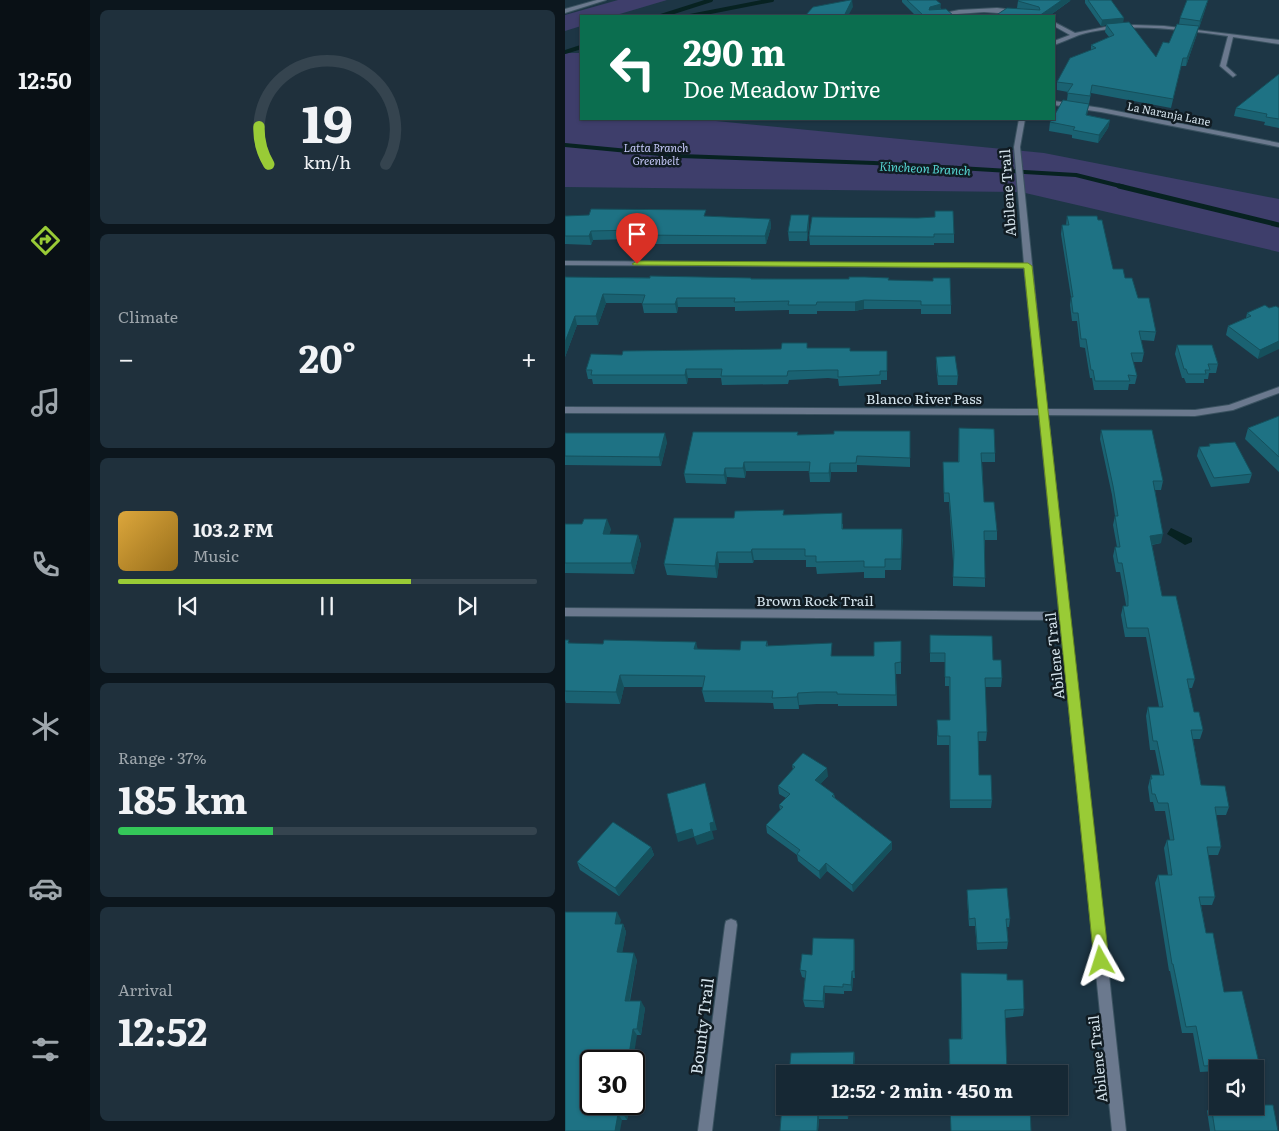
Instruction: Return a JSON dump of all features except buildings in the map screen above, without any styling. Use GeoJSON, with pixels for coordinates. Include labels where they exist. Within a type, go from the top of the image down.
{"type":"FeatureCollection","features":[{"type":"Feature","properties":{"kind":"street"},"geometry":{"type":"LineString","coordinates":[[565,11],[603,0]]}},
{"type":"Feature","properties":{"kind":"street"},"geometry":{"type":"LineString","coordinates":[[941,15],[982,10],[1030,15]]}},
{"type":"Feature","properties":{"kind":"street"},"geometry":{"type":"LineString","coordinates":[[1055,25],[1073,34]]}},
{"type":"Feature","properties":{"kind":"street"},"geometry":{"type":"LineString","coordinates":[[1055,43],[1073,34],[1109,27],[1136,26],[1279,42]]}},
{"type":"Feature","properties":{"kind":"street"},"geometry":{"type":"LineString","coordinates":[[1231,36],[1223,66],[1233,75]]}},
{"type":"Feature","properties":{"kind":"street","name":"La Naranja Lane"},"geometry":{"type":"LineString","coordinates":[[1055,103],[1101,110],[1279,145]]}},
{"type":"Feature","properties":{"kind":"street","name":"Abilene Trail"},"geometry":{"type":"LineString","coordinates":[[1022,120],[1017,147],[1028,266],[1119,1131]]}},
{"type":"Feature","properties":{"kind":"street"},"geometry":{"type":"LineString","coordinates":[[565,263],[1028,266]]}},
{"type":"Feature","properties":{"kind":"street","name":"Blanco River Pass"},"geometry":{"type":"LineString","coordinates":[[565,410],[1043,413],[1213,411],[1247,403],[1279,390]]}},
{"type":"Feature","properties":{"kind":"street","name":"Brown Rock Trail"},"geometry":{"type":"LineString","coordinates":[[565,612],[1065,616]]}},
{"type":"Feature","properties":{"kind":"street","name":"Bounty Trail"},"geometry":{"type":"LineString","coordinates":[[705,1131],[731,926]]}},
{"type":"Feature","properties":{"kind":"green space"},"geometry":{"type":"Polygon","coordinates":[[[618,0],[667,0],[616,15],[580,15],[580,26],[565,31],[565,15],[618,0]]]}},
{"type":"Feature","properties":{"kind":"green space","name":"Latta Branch Greenbelt"},"geometry":{"type":"Polygon","coordinates":[[[565,53],[580,53],[580,120],[706,120],[1044,153],[1279,199],[1279,252],[1021,192],[565,187],[565,53]]]}},
{"type":"Feature","properties":{"kind":"shaded area"},"geometry":{"type":"Polygon","coordinates":[[[1171,528],[1192,538],[1192,542],[1185,545],[1167,534],[1171,528]]]}},
{"type":"Feature","properties":{"kind":"waterway"},"geometry":{"type":"LineString","coordinates":[[664,15],[711,0]]}},
{"type":"Feature","properties":{"kind":"waterway"},"geometry":{"type":"LineString","coordinates":[[695,15],[772,0]]}},
{"type":"Feature","properties":{"kind":"waterway"},"geometry":{"type":"LineString","coordinates":[[565,52],[580,47]]}},
{"type":"Feature","properties":{"kind":"waterway","name":"Kincheon Branch"},"geometry":{"type":"LineString","coordinates":[[565,145],[681,156],[874,163],[1076,175],[1124,187]]}},
{"type":"Feature","properties":{"kind":"waterway","name":"Kincheon Branch"},"geometry":{"type":"LineString","coordinates":[[1119,186],[1279,225]]}},
{"type":"Feature","properties":{"kind":"route"},"geometry":{"type":"LineString","coordinates":[[637,264],[1028,266],[1101,961]]}}]}
